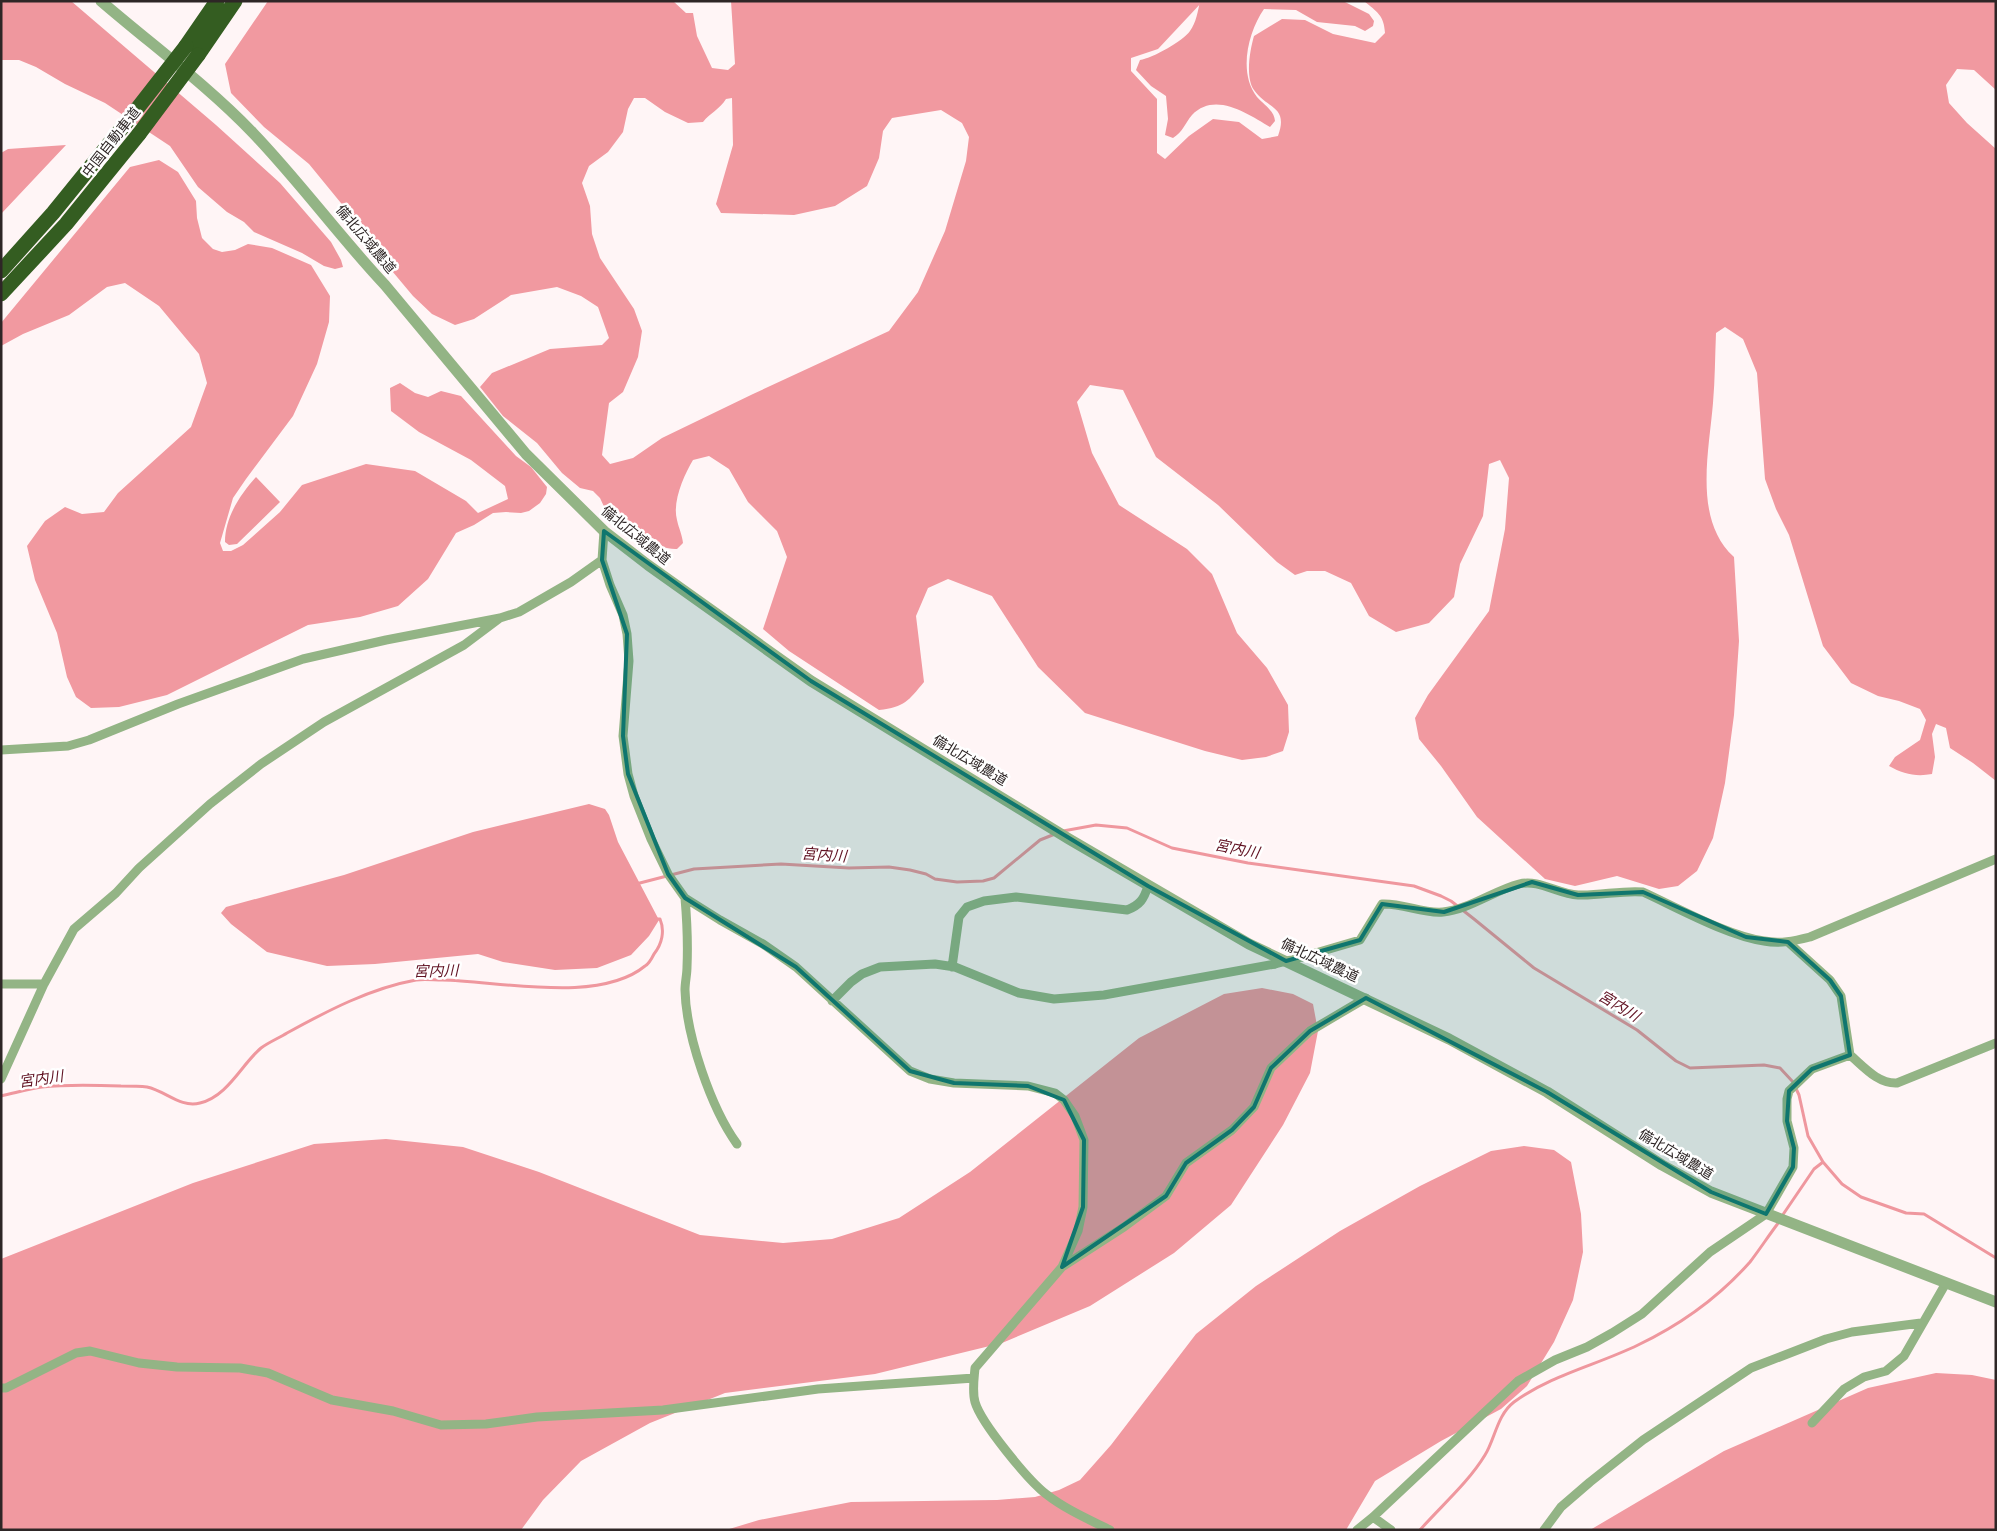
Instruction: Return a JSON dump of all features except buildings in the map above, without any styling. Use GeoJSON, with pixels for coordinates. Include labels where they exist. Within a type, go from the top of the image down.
{"type":"FeatureCollection","features":[{"type":"Feature","properties":{"kind":"highway","name":"中国自動車道"},"geometry":{"type":"LineString","coordinates":[[1,294],[66,224],[139,134],[192,51],[217,1]]}},
{"type":"Feature","properties":{"kind":"highway","name":"中国自動車道"},"geometry":{"type":"LineString","coordinates":[[1,270],[53,213],[126,123],[236,1]]}},
{"type":"Feature","properties":{"kind":"street","name":"備北広域農道"},"geometry":{"type":"LineString","coordinates":[[101,1],[218,99],[252,132],[311,197],[526,454],[604,531],[648,565],[811,681],[1148,886],[1249,944],[1449,1038],[1547,1092],[1662,1165],[1711,1192],[1996,1302]]}},
{"type":"Feature","properties":{"kind":"street"},"geometry":{"type":"LineString","coordinates":[[604,531],[602,560],[610,585],[624,614],[627,634],[629,660],[623,736],[628,774],[634,796],[651,839],[668,874],[685,898],[763,944],[796,967],[832,1002],[910,1070],[930,1079],[954,1083],[1028,1086],[1055,1093],[1064,1100],[1075,1116],[1084,1140],[1084,1168],[1083,1207],[1078,1231],[1062,1267]]}},
{"type":"Feature","properties":{"kind":"street"},"geometry":{"type":"LineString","coordinates":[[1,750],[68,746],[90,740],[178,704],[303,659],[386,640],[500,618],[520,612],[571,582],[602,560]]}},
{"type":"Feature","properties":{"kind":"street"},"geometry":{"type":"LineString","coordinates":[[1,1079],[44,984],[74,929],[210,804],[261,764],[324,722],[456,649],[500,618]]}},
{"type":"Feature","properties":{"kind":"street"},"geometry":{"type":"LineString","coordinates":[[832,1002],[851,982],[862,974],[880,966],[935,964],[952,967],[1019,993],[1054,999],[1104,995],[1275,964],[1360,940],[1382,904],[1394,904],[1444,912],[1518,884],[1532,882],[1558,891],[1578,895],[1627,890],[1644,892],[1746,937],[1765,941],[1788,942],[1810,937],[1996,859]]}},
{"type":"Feature","properties":{"kind":"street"},"geometry":{"type":"LineString","coordinates":[[952,967],[959,917],[967,907],[1016,897],[1126,910],[1138,906],[1144,899],[1148,886]]}},
{"type":"Feature","properties":{"kind":"street"},"geometry":{"type":"LineString","coordinates":[[685,898],[687,967],[685,990],[691,1037],[700,1066],[726,1129],[737,1144]]}},
{"type":"Feature","properties":{"kind":"street"},"geometry":{"type":"LineString","coordinates":[[1788,942],[1830,980],[1841,996],[1850,1055],[1877,1078],[1888,1083],[1897,1083],[1996,1043]]}},
{"type":"Feature","properties":{"kind":"street"},"geometry":{"type":"LineString","coordinates":[[1,984],[44,984]]}},
{"type":"Feature","properties":{"kind":"street"},"geometry":{"type":"LineString","coordinates":[[1110,1530],[1072,1512],[1044,1493],[1010,1455],[986,1425],[976,1404],[973,1387],[975,1368],[1062,1267],[1124,1227],[1166,1196],[1186,1163],[1232,1130],[1254,1107],[1271,1068],[1310,1031],[1366,998]]}},
{"type":"Feature","properties":{"kind":"street"},"geometry":{"type":"LineString","coordinates":[[1357,1530],[1518,1381],[1555,1360],[1587,1347],[1642,1314],[1710,1252],[1766,1214],[1793,1167],[1794,1148],[1787,1121],[1789,1091],[1812,1070],[1850,1055]]}},
{"type":"Feature","properties":{"kind":"street"},"geometry":{"type":"LineString","coordinates":[[1812,1423],[1844,1389],[1864,1377],[1886,1371],[1904,1356],[1946,1283]]}},
{"type":"Feature","properties":{"kind":"street"},"geometry":{"type":"LineString","coordinates":[[1544,1530],[1561,1507],[1621,1458],[1684,1412],[1751,1368],[1826,1339],[1852,1332],[1921,1324]]}},
{"type":"Feature","properties":{"kind":"street"},"geometry":{"type":"LineString","coordinates":[[1,1388],[6,1388],[76,1353],[90,1351],[139,1362],[177,1367],[240,1368],[268,1373],[332,1400],[393,1411],[441,1425],[486,1424],[537,1417],[663,1410],[818,1389],[974,1378]]}},
{"type":"Feature","properties":{"kind":"street"},"geometry":{"type":"LineString","coordinates":[[1373,1517],[1391,1530]]}},
{"type":"Feature","properties":{"kind":"highlighted area"},"geometry":{"type":"Polygon","coordinates":[[[604,531],[811,681],[1148,886],[1286,961],[1360,940],[1382,904],[1444,912],[1532,882],[1578,895],[1643,892],[1746,937],[1788,942],[1830,980],[1841,996],[1850,1055],[1812,1069],[1789,1091],[1787,1121],[1794,1148],[1793,1167],[1766,1214],[1711,1192],[1547,1092],[1366,998],[1310,1031],[1271,1068],[1254,1107],[1232,1130],[1186,1163],[1166,1196],[1062,1267],[1083,1207],[1084,1140],[1064,1100],[1028,1086],[954,1083],[910,1071],[796,967],[685,898],[668,874],[628,774],[623,736],[627,634],[602,560],[604,531]]]}},
{"type":"Feature","properties":{"kind":"shaded area"},"geometry":{"type":"Polygon","coordinates":[[[1,1],[71,1],[216,125],[280,183],[331,242],[343,267],[335,269],[324,266],[302,253],[254,232],[244,222],[227,212],[198,187],[170,146],[105,103],[65,84],[36,67],[19,60],[1,60],[1,1]]]}},
{"type":"Feature","properties":{"kind":"shaded area"},"geometry":{"type":"Polygon","coordinates":[[[268,1],[673,1],[686,13],[693,13],[697,36],[712,68],[728,70],[735,64],[731,1],[1203,1],[1158,49],[1131,58],[1131,71],[1157,99],[1157,153],[1165,159],[1189,136],[1213,119],[1239,122],[1262,139],[1278,136],[1281,126],[1279,113],[1259,96],[1251,85],[1249,71],[1254,36],[1282,19],[1305,20],[1333,34],[1375,43],[1385,33],[1383,22],[1379,14],[1364,1],[1996,1],[1996,90],[1974,70],[1957,69],[1946,85],[1949,103],[1967,123],[1996,149],[1996,781],[1950,748],[1946,728],[1936,724],[1932,734],[1935,757],[1932,774],[1910,774],[1889,766],[1895,757],[1920,740],[1926,720],[1920,709],[1878,696],[1851,683],[1823,646],[1789,535],[1776,509],[1765,479],[1757,373],[1743,339],[1725,327],[1716,333],[1714,394],[1707,464],[1707,484],[1708,505],[1713,524],[1721,542],[1734,557],[1739,641],[1734,715],[1725,783],[1713,838],[1697,871],[1678,886],[1659,889],[1617,876],[1575,886],[1545,879],[1477,817],[1441,766],[1419,739],[1415,718],[1428,695],[1489,611],[1505,529],[1509,478],[1500,460],[1489,464],[1483,516],[1460,564],[1454,597],[1429,623],[1396,632],[1369,616],[1351,583],[1325,571],[1307,571],[1295,575],[1277,562],[1218,505],[1156,457],[1123,390],[1090,385],[1077,402],[1092,453],[1119,505],[1187,549],[1212,574],[1237,633],[1267,668],[1288,705],[1289,732],[1283,751],[1266,757],[1242,760],[1205,751],[1085,713],[1038,667],[992,596],[948,579],[928,588],[916,616],[924,682],[905,702],[895,707],[879,710],[789,651],[763,629],[787,557],[777,531],[748,502],[729,469],[709,456],[693,460],[686,473],[676,505],[677,520],[683,543],[677,549],[663,547],[624,523],[617,524],[606,511],[600,498],[593,491],[580,488],[562,473],[537,443],[503,416],[480,387],[492,373],[550,349],[602,345],[609,338],[598,307],[581,296],[557,287],[511,295],[474,319],[455,325],[432,314],[413,296],[377,253],[345,208],[309,164],[264,127],[231,93],[225,64],[268,1]],[[634,98],[628,109],[623,132],[608,152],[589,166],[582,183],[590,206],[592,234],[600,258],[634,309],[642,331],[638,357],[623,392],[609,403],[602,455],[610,464],[633,458],[662,438],[889,331],[918,292],[945,231],[966,161],[969,137],[962,123],[941,110],[892,118],[883,131],[879,158],[867,186],[835,206],[794,215],[721,213],[716,204],[733,145],[732,98],[726,99],[703,122],[688,123],[665,112],[645,98],[634,98]]]}},
{"type":"Feature","properties":{"kind":"shaded area"},"geometry":{"type":"Polygon","coordinates":[[[1200,1],[1343,1],[1369,14],[1374,21],[1373,26],[1365,31],[1355,26],[1317,22],[1296,10],[1264,9],[1253,29],[1247,53],[1248,76],[1251,87],[1257,97],[1271,111],[1275,121],[1270,127],[1242,111],[1221,105],[1211,105],[1201,108],[1192,115],[1182,130],[1173,138],[1165,135],[1168,119],[1166,96],[1151,86],[1136,70],[1140,60],[1160,53],[1175,44],[1190,31],[1194,24],[1200,1]]]}},
{"type":"Feature","properties":{"kind":"shaded area"},"geometry":{"type":"Polygon","coordinates":[[[66,145],[1,214],[1,153],[8,149],[66,145]]]}},
{"type":"Feature","properties":{"kind":"shaded area"},"geometry":{"type":"Polygon","coordinates":[[[159,160],[178,172],[196,201],[197,218],[202,238],[213,249],[222,252],[235,250],[248,244],[272,248],[311,265],[330,296],[329,322],[317,364],[293,416],[233,498],[220,543],[223,551],[231,551],[243,545],[280,512],[302,485],[366,464],[415,471],[466,501],[478,513],[508,499],[505,486],[471,460],[419,432],[391,411],[390,388],[400,383],[415,393],[428,397],[441,391],[461,396],[516,456],[531,467],[547,487],[546,494],[540,503],[529,511],[521,513],[493,513],[474,525],[456,533],[428,579],[398,606],[360,617],[308,625],[167,695],[119,707],[91,708],[76,697],[67,677],[57,633],[35,580],[27,546],[45,521],[65,507],[82,514],[104,512],[118,493],[191,427],[207,383],[199,354],[159,306],[125,283],[107,287],[69,315],[23,334],[1,346],[1,323],[130,167],[159,160]]]}},
{"type":"Feature","properties":{"kind":"shaded area"},"geometry":{"type":"Polygon","coordinates":[[[256,477],[280,502],[237,544],[229,545],[225,542],[226,533],[234,507],[256,477]]]}},
{"type":"Feature","properties":{"kind":"shaded area"},"geometry":{"type":"Polygon","coordinates":[[[589,804],[605,809],[609,815],[618,842],[659,920],[649,936],[631,955],[597,968],[555,970],[503,962],[478,954],[375,964],[327,966],[267,952],[231,924],[221,913],[226,907],[344,875],[473,832],[589,804]]]}},
{"type":"Feature","properties":{"kind":"shaded area"},"geometry":{"type":"Polygon","coordinates":[[[1262,988],[1293,994],[1313,1004],[1318,1031],[1310,1073],[1283,1125],[1231,1205],[1174,1253],[1090,1306],[1002,1343],[875,1374],[725,1393],[650,1423],[581,1461],[543,1500],[521,1530],[1,1530],[1,1259],[193,1183],[314,1144],[386,1139],[463,1147],[539,1172],[700,1235],[783,1243],[832,1239],[899,1218],[970,1172],[1139,1038],[1224,994],[1262,988]]]}},
{"type":"Feature","properties":{"kind":"shaded area"},"geometry":{"type":"Polygon","coordinates":[[[1524,1146],[1554,1150],[1571,1162],[1581,1214],[1583,1252],[1573,1300],[1554,1342],[1527,1386],[1501,1409],[1441,1441],[1375,1481],[1346,1530],[726,1530],[759,1520],[851,1502],[997,1500],[1035,1497],[1059,1490],[1080,1480],[1111,1445],[1196,1334],[1256,1286],[1340,1231],[1420,1186],[1491,1151],[1524,1146]]]}},
{"type":"Feature","properties":{"kind":"shaded area"},"geometry":{"type":"Polygon","coordinates":[[[1936,1373],[1972,1375],[1996,1380],[1996,1530],[1590,1530],[1724,1451],[1868,1388],[1936,1373]]]}},
{"type":"Feature","properties":{"kind":"waterway","name":"宮内川"},"geometry":{"type":"LineString","coordinates":[[1063,831],[1096,825],[1127,828],[1172,848],[1248,863],[1414,886],[1441,896],[1451,901],[1534,968],[1637,1030],[1676,1061],[1690,1068],[1764,1065],[1780,1068],[1793,1082],[1799,1095],[1808,1136],[1823,1162],[1842,1184],[1861,1197],[1906,1213],[1924,1214],[1996,1258]]}},
{"type":"Feature","properties":{"kind":"waterway","name":"宮内川"},"geometry":{"type":"LineString","coordinates":[[636,884],[694,869],[781,864],[849,868],[889,867],[926,874],[935,879],[957,882],[983,881],[994,878],[1040,840],[1055,834]]}},
{"type":"Feature","properties":{"kind":"waterway","name":"宮内川"},"geometry":{"type":"LineString","coordinates":[[1,1096],[52,1086],[134,1086],[154,1089],[186,1103],[200,1103],[219,1094],[264,1046],[334,1009],[366,994],[382,989],[416,980],[465,981],[548,988],[602,984],[625,978],[648,964],[659,946],[662,928],[660,919],[656,919]]}},
{"type":"Feature","properties":{"kind":"waterway"},"geometry":{"type":"LineString","coordinates":[[1782,1216],[1814,1169],[1823,1162]]}},
{"type":"Feature","properties":{"kind":"waterway"},"geometry":{"type":"LineString","coordinates":[[1420,1530],[1478,1465],[1485,1455],[1508,1407],[1543,1385],[1638,1345],[1684,1319],[1738,1275],[1750,1262],[1779,1222]]}}]}
